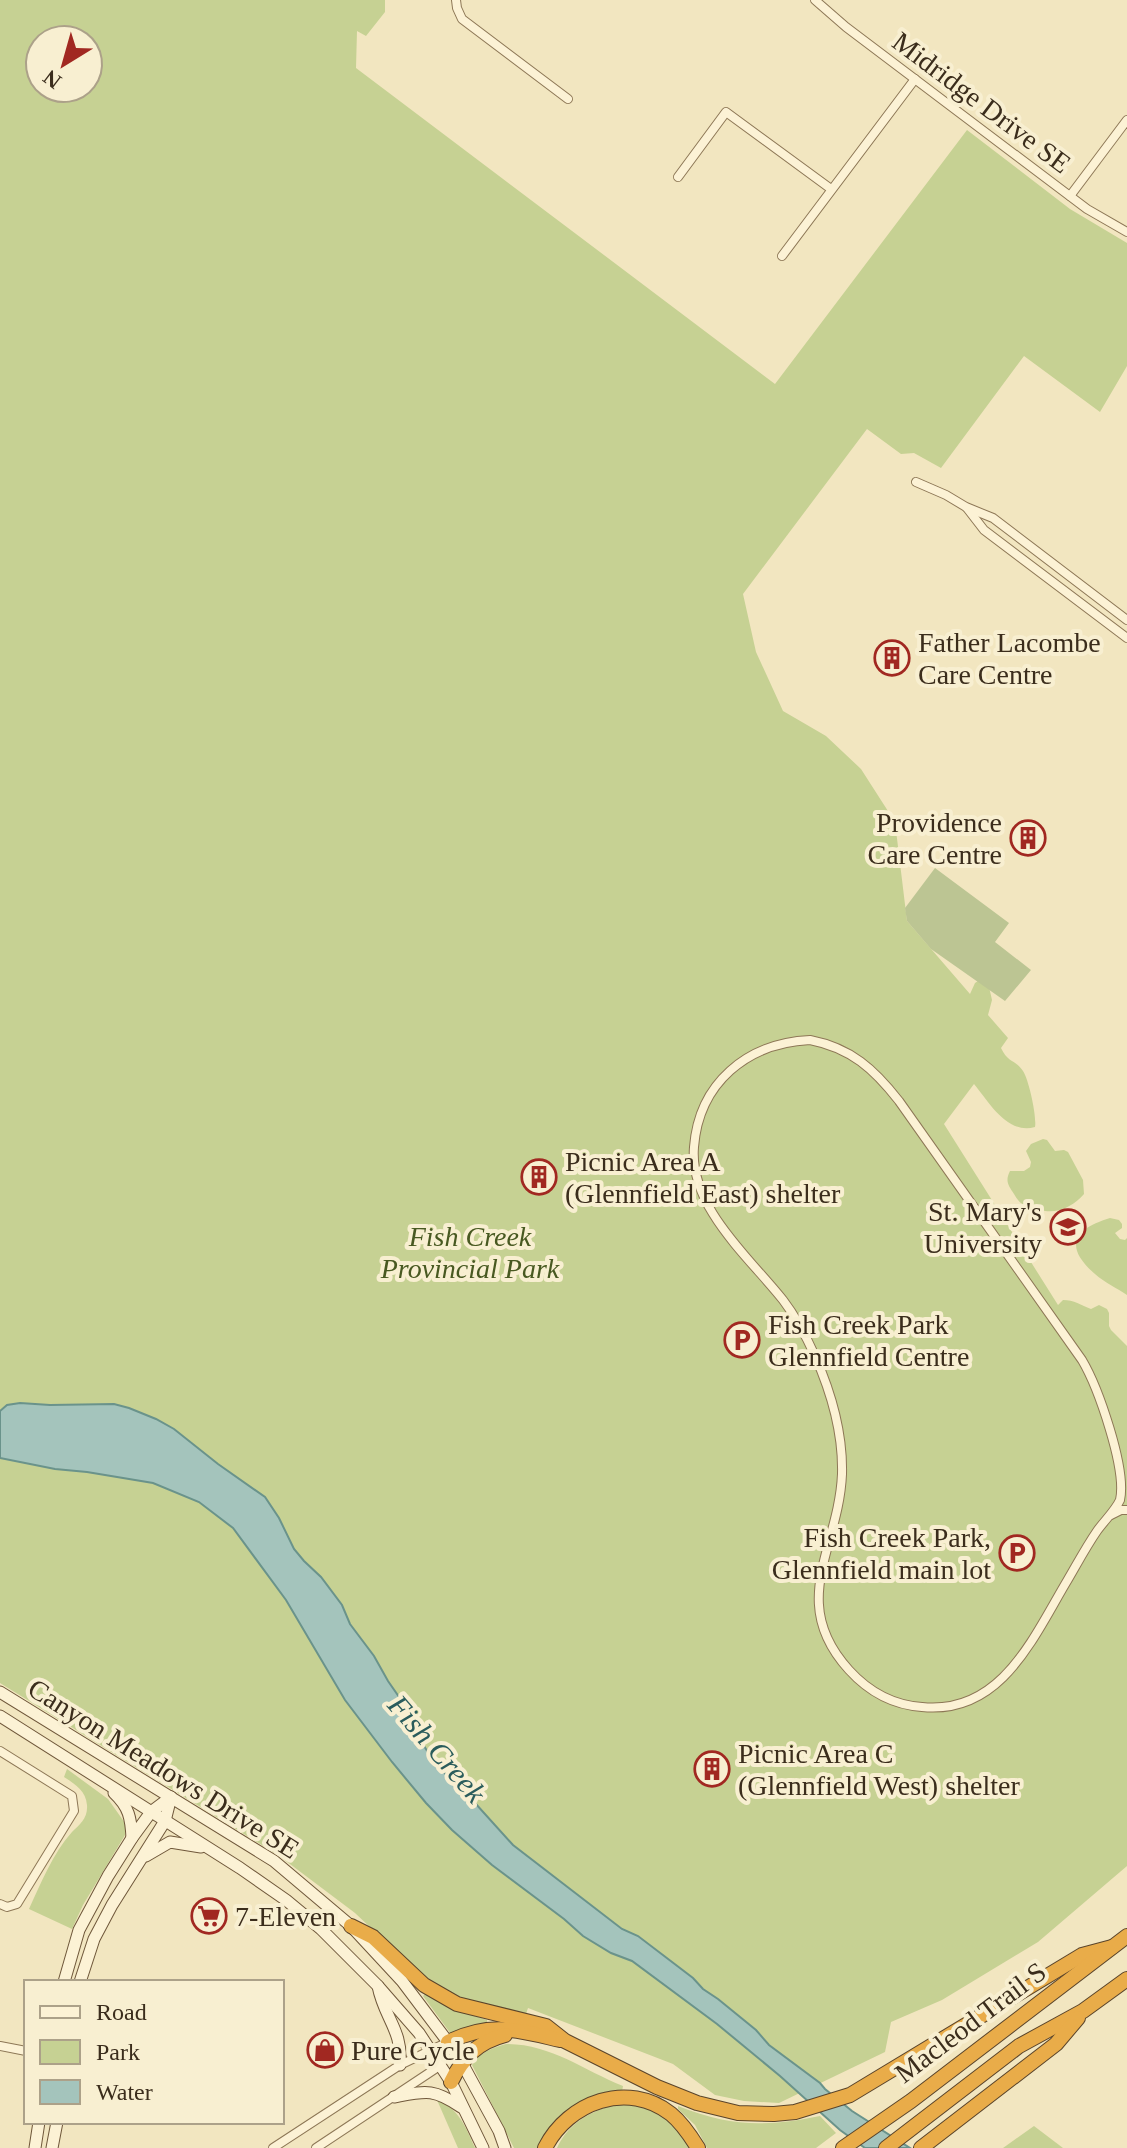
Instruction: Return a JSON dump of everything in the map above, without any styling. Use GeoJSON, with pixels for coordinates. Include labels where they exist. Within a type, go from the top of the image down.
{"type":"FeatureCollection","features":[{"type":"Feature","properties":{"kind":"highway"},"geometry":{"type":"LineString","coordinates":[[351,1926],[373,1937],[424,1985],[457,2004],[546,2026],[565,2041],[657,2087],[697,2103],[738,2113],[774,2114],[795,2112],[839,2099],[891,2072],[1082,1955],[1112,1947]]}},
{"type":"Feature","properties":{"kind":"highway","name":"Macleod Trail S"},"geometry":{"type":"LineString","coordinates":[[843,2148],[911,2101],[1127,1936]]}},
{"type":"Feature","properties":{"kind":"highway","name":"Macleod Trail S"},"geometry":{"type":"LineString","coordinates":[[886,2148],[1019,2046],[1083,2011],[1127,1979]]}},
{"type":"Feature","properties":{"kind":"highway"},"geometry":{"type":"LineString","coordinates":[[921,2148],[1056,2044],[1083,2011]]}},
{"type":"Feature","properties":{"kind":"highway"},"geometry":{"type":"LineString","coordinates":[[448,2042],[472,2032],[506,2028],[565,2041]]}},
{"type":"Feature","properties":{"kind":"highway"},"geometry":{"type":"LineString","coordinates":[[451,2082],[468,2054],[484,2042],[521,2031]]}},
{"type":"Feature","properties":{"kind":"highway"},"geometry":{"type":"LineString","coordinates":[[545,2148],[550,2137],[571,2114],[602,2100],[622,2097],[652,2103],[670,2113],[685,2127],[698,2148]]}},
{"type":"Feature","properties":{"kind":"main road","name":"Canyon Meadows Drive SE"},"geometry":{"type":"LineString","coordinates":[[0,1692],[274,1861],[351,1926],[402,1981],[448,2042],[499,2131],[505,2148]]}},
{"type":"Feature","properties":{"kind":"main road","name":"Canyon Meadows Drive SE"},"geometry":{"type":"LineString","coordinates":[[0,1716],[286,1900],[321,1929],[419,2033],[451,2082],[483,2148]]}},
{"type":"Feature","properties":{"kind":"main road"},"geometry":{"type":"LineString","coordinates":[[100,1778],[124,1803],[130,1815],[132,1838]]}},
{"type":"Feature","properties":{"kind":"main road"},"geometry":{"type":"LineString","coordinates":[[64,1980],[79,1930],[103,1885],[151,1812],[171,1797]]}},
{"type":"Feature","properties":{"kind":"main road"},"geometry":{"type":"LineString","coordinates":[[81,1980],[94,1939],[165,1821],[171,1797]]}},
{"type":"Feature","properties":{"kind":"main road"},"geometry":{"type":"LineString","coordinates":[[142,1859],[170,1842],[209,1849]]}},
{"type":"Feature","properties":{"kind":"main road"},"geometry":{"type":"LineString","coordinates":[[378,1986],[380,1998],[402,2047],[400,2065]]}},
{"type":"Feature","properties":{"kind":"main road"},"geometry":{"type":"LineString","coordinates":[[394,2097],[432,2092],[463,2108]]}},
{"type":"Feature","properties":{"kind":"main road"},"geometry":{"type":"LineString","coordinates":[[35,2148],[39,2124]]}},
{"type":"Feature","properties":{"kind":"main road"},"geometry":{"type":"LineString","coordinates":[[52,2148],[57,2124]]}},
{"type":"Feature","properties":{"kind":"street"},"geometry":{"type":"LineString","coordinates":[[456,0],[462,19],[568,99]]}},
{"type":"Feature","properties":{"kind":"street","name":"Midridge Drive SE"},"geometry":{"type":"LineString","coordinates":[[815,0],[846,27],[1070,196],[1127,232]]}},
{"type":"Feature","properties":{"kind":"street"},"geometry":{"type":"LineString","coordinates":[[782,256],[915,79]]}},
{"type":"Feature","properties":{"kind":"street"},"geometry":{"type":"LineString","coordinates":[[678,177],[726,112],[831,189]]}},
{"type":"Feature","properties":{"kind":"street"},"geometry":{"type":"LineString","coordinates":[[1070,196],[1127,120]]}},
{"type":"Feature","properties":{"kind":"street"},"geometry":{"type":"LineString","coordinates":[[916,482],[993,518],[1127,620]]}},
{"type":"Feature","properties":{"kind":"street"},"geometry":{"type":"LineString","coordinates":[[966,507],[984,530],[1127,638]]}},
{"type":"Feature","properties":{"kind":"street"},"geometry":{"type":"LineString","coordinates":[[810,1040],[840,1048],[866,1064],[878,1076],[1082,1360],[1099,1393],[1125,1484],[1119,1501],[1105,1521],[1023,1653],[1002,1680],[979,1697],[954,1707],[925,1708],[900,1704],[865,1685],[843,1663],[823,1626],[818,1601],[821,1569],[836,1513],[842,1474],[837,1427],[828,1393],[815,1355],[794,1315],[710,1210],[694,1159],[697,1126],[703,1109],[719,1081],[730,1069],[767,1049],[810,1040]]}},
{"type":"Feature","properties":{"kind":"street"},"geometry":{"type":"LineString","coordinates":[[1105,1521],[1117,1512],[1127,1510]]}},
{"type":"Feature","properties":{"kind":"street"},"geometry":{"type":"LineString","coordinates":[[0,1751],[72,1796],[74,1811],[17,1904],[7,1907],[0,1904]]}},
{"type":"Feature","properties":{"kind":"street"},"geometry":{"type":"LineString","coordinates":[[273,2148],[400,2065],[448,2042]]}},
{"type":"Feature","properties":{"kind":"street"},"geometry":{"type":"LineString","coordinates":[[316,2148],[441,2065],[448,2042]]}},
{"type":"Feature","properties":{"kind":"street"},"geometry":{"type":"LineString","coordinates":[[0,2046],[24,2051]]}},
{"type":"Feature","properties":{"kind":"green space","name":"Fish Creek Provincial Park"},"geometry":{"type":"Polygon","coordinates":[[[0,0],[385,0],[385,12],[366,36],[357,31],[356,68],[775,384],[967,130],[1070,209],[1127,243],[1127,366],[1100,412],[1024,356],[941,468],[914,453],[901,454],[867,429],[743,594],[756,652],[783,711],[826,736],[861,769],[895,822],[907,921],[970,994],[978,981],[989,987],[992,1000],[988,1015],[1008,1038],[1001,1048],[1025,1076],[1034,1107],[1035,1127],[1025,1128],[1007,1122],[974,1084],[944,1124],[1058,1305],[1067,1300],[1091,1309],[1099,1305],[1107,1309],[1111,1330],[1127,1346],[1127,1866],[1038,1942],[942,2000],[891,2022],[885,2052],[779,2103],[715,2095],[673,2064],[528,2008],[526,2014],[456,1998],[424,1978],[355,1913],[278,1855],[0,1683],[0,0]]]}},
{"type":"Feature","properties":{"kind":"green space"},"geometry":{"type":"Polygon","coordinates":[[[935,868],[1009,923],[995,942],[1031,970],[1005,1001],[931,949],[907,921],[905,908],[935,868]]]}},
{"type":"Feature","properties":{"kind":"green space"},"geometry":{"type":"Polygon","coordinates":[[[1043,1139],[1055,1151],[1068,1152],[1083,1180],[1084,1194],[1072,1205],[1056,1211],[1022,1204],[1008,1183],[1010,1171],[1024,1171],[1030,1167],[1026,1151],[1031,1144],[1043,1139]]]}},
{"type":"Feature","properties":{"kind":"green space"},"geometry":{"type":"Polygon","coordinates":[[[1110,1218],[1122,1224],[1122,1228],[1115,1233],[1120,1239],[1127,1238],[1127,1295],[1095,1274],[1085,1264],[1076,1247],[1081,1233],[1088,1227],[1110,1218]]]}},
{"type":"Feature","properties":{"kind":"green space"},"geometry":{"type":"Polygon","coordinates":[[[67,1769],[108,1799],[125,1823],[125,1835],[72,1929],[29,1909],[53,1859],[86,1814],[87,1805],[82,1792],[64,1777],[67,1769]]]}},
{"type":"Feature","properties":{"kind":"green space"},"geometry":{"type":"Polygon","coordinates":[[[426,1993],[454,2009],[487,2022],[453,2035],[423,1996],[426,1993]]]}},
{"type":"Feature","properties":{"kind":"green space"},"geometry":{"type":"Polygon","coordinates":[[[506,2044],[552,2053],[623,2086],[622,2092],[597,2094],[543,2148],[514,2148],[472,2065],[491,2049],[506,2044]]]}},
{"type":"Feature","properties":{"kind":"green space"},"geometry":{"type":"Polygon","coordinates":[[[437,2100],[456,2113],[475,2148],[458,2148],[437,2100]]]}},
{"type":"Feature","properties":{"kind":"green space"},"geometry":{"type":"Polygon","coordinates":[[[619,2104],[644,2107],[662,2115],[693,2148],[557,2148],[568,2131],[582,2118],[619,2104]]]}},
{"type":"Feature","properties":{"kind":"green space"},"geometry":{"type":"Polygon","coordinates":[[[678,2106],[715,2118],[748,2123],[820,2116],[836,2133],[816,2148],[707,2148],[695,2125],[678,2106]]]}},
{"type":"Feature","properties":{"kind":"green space"},"geometry":{"type":"Polygon","coordinates":[[[1034,2126],[1063,2148],[1003,2148],[1034,2126]]]}},
{"type":"Feature","properties":{"kind":"water"},"geometry":{"type":"Polygon","coordinates":[[[114,1404],[129,1408],[174,1429],[265,1497],[294,1549],[342,1605],[350,1624],[415,1720],[424,1746],[437,1766],[513,1845],[622,1929],[638,1936],[693,1978],[756,2030],[769,2045],[852,2111],[910,2148],[865,2148],[717,2024],[632,1961],[611,1953],[583,1936],[452,1830],[392,1762],[345,1700],[286,1600],[233,1528],[199,1502],[153,1483],[0,1458],[0,1411],[7,1405],[114,1404]]]}},
{"type":"Feature","properties":{"kind":"place","name":"Father Lacombe Care Centre"},"geometry":{"type":"Point","coordinates":[892,658]}},
{"type":"Feature","properties":{"kind":"place","name":"Providence Care Centre"},"geometry":{"type":"Point","coordinates":[1028,838]}},
{"type":"Feature","properties":{"kind":"place","name":"Picnic Area A (Glennfield East) shelter"},"geometry":{"type":"Point","coordinates":[539,1177]}},
{"type":"Feature","properties":{"kind":"place","name":"St. Mary's University"},"geometry":{"type":"Point","coordinates":[1068,1227]}},
{"type":"Feature","properties":{"kind":"place","name":"Fish Creek Park Glennfield Centre"},"geometry":{"type":"Point","coordinates":[742,1340]}},
{"type":"Feature","properties":{"kind":"place","name":"Fish Creek Park, Glennfield main lot"},"geometry":{"type":"Point","coordinates":[1017,1553]}},
{"type":"Feature","properties":{"kind":"place","name":"Picnic Area C (Glennfield West) shelter"},"geometry":{"type":"Point","coordinates":[712,1769]}},
{"type":"Feature","properties":{"kind":"place","name":"7-Eleven"},"geometry":{"type":"Point","coordinates":[209,1916]}},
{"type":"Feature","properties":{"kind":"place","name":"Pure Cycle"},"geometry":{"type":"Point","coordinates":[325,2050]}},
{"type":"Feature","properties":{"kind":"water label","name":"Fish Creek"},"geometry":{"type":"Point","coordinates":[437,1749]}}]}
